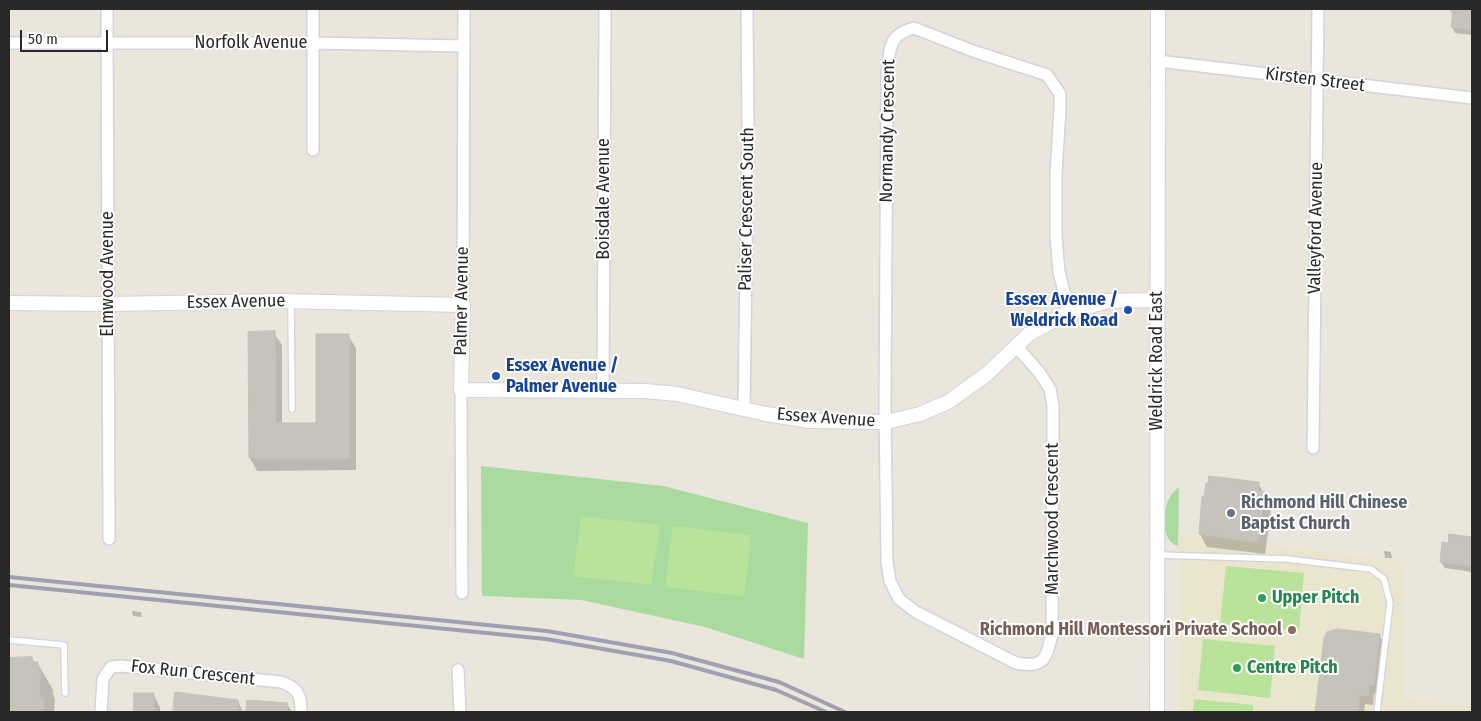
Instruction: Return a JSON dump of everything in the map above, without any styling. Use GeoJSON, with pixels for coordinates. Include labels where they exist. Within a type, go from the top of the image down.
{"type":"FeatureCollection","features":[{"type":"Feature","properties":{"kind":"street","name":"Elmwood Avenue"},"geometry":{"type":"LineString","coordinates":[[107,9],[109,539]]}},
{"type":"Feature","properties":{"kind":"street"},"geometry":{"type":"LineString","coordinates":[[313,9],[313,150]]}},
{"type":"Feature","properties":{"kind":"street","name":"Palmer Avenue"},"geometry":{"type":"LineString","coordinates":[[462,593],[461,390],[464,9]]}},
{"type":"Feature","properties":{"kind":"street","name":"Boisdale Avenue"},"geometry":{"type":"LineString","coordinates":[[602,390],[605,9]]}},
{"type":"Feature","properties":{"kind":"street","name":"Paliser Crescent South"},"geometry":{"type":"LineString","coordinates":[[744,408],[748,125],[747,9]]}},
{"type":"Feature","properties":{"kind":"street","name":"Weldrick Road East"},"geometry":{"type":"LineString","coordinates":[[1157,712],[1158,9]]}},
{"type":"Feature","properties":{"kind":"street","name":"Valleyford Avenue"},"geometry":{"type":"LineString","coordinates":[[1313,448],[1318,9]]}},
{"type":"Feature","properties":{"kind":"street","name":"Normandy Crescent"},"geometry":{"type":"LineString","coordinates":[[886,422],[887,71],[889,53],[895,36],[904,30],[914,28],[973,51],[1047,75],[1055,85],[1060,94],[1056,174],[1056,236],[1059,272],[1069,312]]}},
{"type":"Feature","properties":{"kind":"street","name":"Norfolk Avenue"},"geometry":{"type":"LineString","coordinates":[[9,43],[313,43],[464,46]]}},
{"type":"Feature","properties":{"kind":"street","name":"Kirsten Street"},"geometry":{"type":"LineString","coordinates":[[1158,61],[1472,98]]}},
{"type":"Feature","properties":{"kind":"street","name":"Essex Avenue"},"geometry":{"type":"LineString","coordinates":[[461,390],[644,391],[677,394],[810,421],[886,422],[920,414],[948,402],[987,374],[1029,334],[1069,312],[1108,301],[1157,300]]}},
{"type":"Feature","properties":{"kind":"street","name":"Essex Avenue"},"geometry":{"type":"LineString","coordinates":[[9,303],[108,304],[291,301],[463,306]]}},
{"type":"Feature","properties":{"kind":"street","name":"Marchwood Crescent"},"geometry":{"type":"LineString","coordinates":[[886,422],[887,562],[890,581],[899,599],[916,612],[1016,663],[1029,665],[1039,663],[1048,655],[1052,634],[1053,406],[1050,389],[1039,372],[1016,346]]}},
{"type":"Feature","properties":{"kind":"street","name":"Fox Run Crescent"},"geometry":{"type":"LineString","coordinates":[[102,712],[103,679],[111,667],[120,666],[281,682],[292,686],[299,694],[301,712]]}},
{"type":"Feature","properties":{"kind":"street"},"geometry":{"type":"LineString","coordinates":[[458,670],[460,712]]}},
{"type":"Feature","properties":{"kind":"lane"},"geometry":{"type":"LineString","coordinates":[[291,301],[292,409]]}},
{"type":"Feature","properties":{"kind":"lane"},"geometry":{"type":"LineString","coordinates":[[1158,555],[1287,559],[1371,569],[1384,579],[1390,603],[1377,712]]}},
{"type":"Feature","properties":{"kind":"lane"},"geometry":{"type":"LineString","coordinates":[[9,640],[64,645],[65,693]]}},
{"type":"Feature","properties":{"kind":"shaded area","name":"Richmond Hill Montessori Private School"},"geometry":{"type":"Polygon","coordinates":[[[1181,535],[1403,562],[1403,698],[1472,707],[1472,712],[1180,712],[1181,535]]]}},
{"type":"Feature","properties":{"kind":"green space"},"geometry":{"type":"Polygon","coordinates":[[[481,466],[663,486],[808,523],[804,659],[705,627],[581,600],[482,596],[481,466]]]}},
{"type":"Feature","properties":{"kind":"green space"},"geometry":{"type":"Polygon","coordinates":[[[1179,487],[1178,546],[1168,539],[1164,519],[1169,499],[1179,487]]]}},
{"type":"Feature","properties":{"kind":"green space"},"geometry":{"type":"Polygon","coordinates":[[[581,516],[660,525],[651,585],[573,576],[581,516]]]}},
{"type":"Feature","properties":{"kind":"green space"},"geometry":{"type":"Polygon","coordinates":[[[673,526],[751,535],[744,596],[665,587],[673,526]]]}},
{"type":"Feature","properties":{"kind":"green space","name":"Upper Pitch"},"geometry":{"type":"Polygon","coordinates":[[[1226,566],[1304,573],[1299,631],[1220,624],[1226,566]]]}},
{"type":"Feature","properties":{"kind":"green space","name":"Centre Pitch"},"geometry":{"type":"Polygon","coordinates":[[[1203,639],[1275,646],[1270,698],[1198,690],[1203,639]]]}},
{"type":"Feature","properties":{"kind":"green space"},"geometry":{"type":"Polygon","coordinates":[[[1194,699],[1253,705],[1253,712],[1193,712],[1194,699]]]}},
{"type":"Feature","properties":{"kind":"building"},"geometry":{"type":"Polygon","coordinates":[[[1447,9],[1472,9],[1472,30],[1451,27],[1453,11],[1447,9]]]}},
{"type":"Feature","properties":{"kind":"building"},"geometry":{"type":"Polygon","coordinates":[[[275,331],[276,423],[316,423],[316,334],[349,334],[349,458],[249,458],[248,332],[275,331]]]}},
{"type":"Feature","properties":{"kind":"building","name":"Richmond Hill Chinese Baptist Church"},"geometry":{"type":"Polygon","coordinates":[[[1209,476],[1259,482],[1258,490],[1266,493],[1263,500],[1266,502],[1263,505],[1258,542],[1199,534],[1202,496],[1204,497],[1209,476]]]}},
{"type":"Feature","properties":{"kind":"building"},"geometry":{"type":"Polygon","coordinates":[[[1449,534],[1472,537],[1472,566],[1440,562],[1442,542],[1448,543],[1449,534]]]}},
{"type":"Feature","properties":{"kind":"building","name":"Richmond Hill Montessori Private School"},"geometry":{"type":"Polygon","coordinates":[[[1337,629],[1380,634],[1374,686],[1369,685],[1368,696],[1360,695],[1358,712],[1315,712],[1324,639],[1327,632],[1337,629]]]}},
{"type":"Feature","properties":{"kind":"building"},"geometry":{"type":"Polygon","coordinates":[[[32,657],[34,662],[38,662],[38,669],[41,671],[39,686],[40,699],[44,701],[43,712],[9,712],[9,658],[32,657]]]}},
{"type":"Feature","properties":{"kind":"building"},"geometry":{"type":"Polygon","coordinates":[[[175,692],[238,700],[237,712],[173,712],[175,692]]]}},
{"type":"Feature","properties":{"kind":"building"},"geometry":{"type":"Polygon","coordinates":[[[134,693],[154,693],[154,712],[134,712],[134,693]]]}},
{"type":"Feature","properties":{"kind":"building"},"geometry":{"type":"Polygon","coordinates":[[[247,700],[288,703],[287,712],[246,712],[247,700]]]}},
{"type":"Feature","properties":{"kind":"railway"},"geometry":{"type":"LineString","coordinates":[[9,577],[547,631],[672,653],[779,682],[845,712]]}},
{"type":"Feature","properties":{"kind":"railway"},"geometry":{"type":"LineString","coordinates":[[9,585],[546,639],[671,661],[776,690],[826,712]]}},
{"type":"Feature","properties":{"kind":"place","name":"Essex Avenue / Weldrick Road"},"geometry":{"type":"Point","coordinates":[1128,310]}},
{"type":"Feature","properties":{"kind":"place","name":"Essex Avenue / Palmer Avenue"},"geometry":{"type":"Point","coordinates":[496,376]}},
{"type":"Feature","properties":{"kind":"place","name":"Richmond Hill Chinese Baptist Church"},"geometry":{"type":"Point","coordinates":[1231,513]}},
{"type":"Feature","properties":{"kind":"place","name":"Upper Pitch"},"geometry":{"type":"Point","coordinates":[1262,598]}},
{"type":"Feature","properties":{"kind":"place","name":"Richmond Hill Montessori Private School"},"geometry":{"type":"Point","coordinates":[1292,630]}},
{"type":"Feature","properties":{"kind":"place","name":"Centre Pitch"},"geometry":{"type":"Point","coordinates":[1237,668]}}]}
